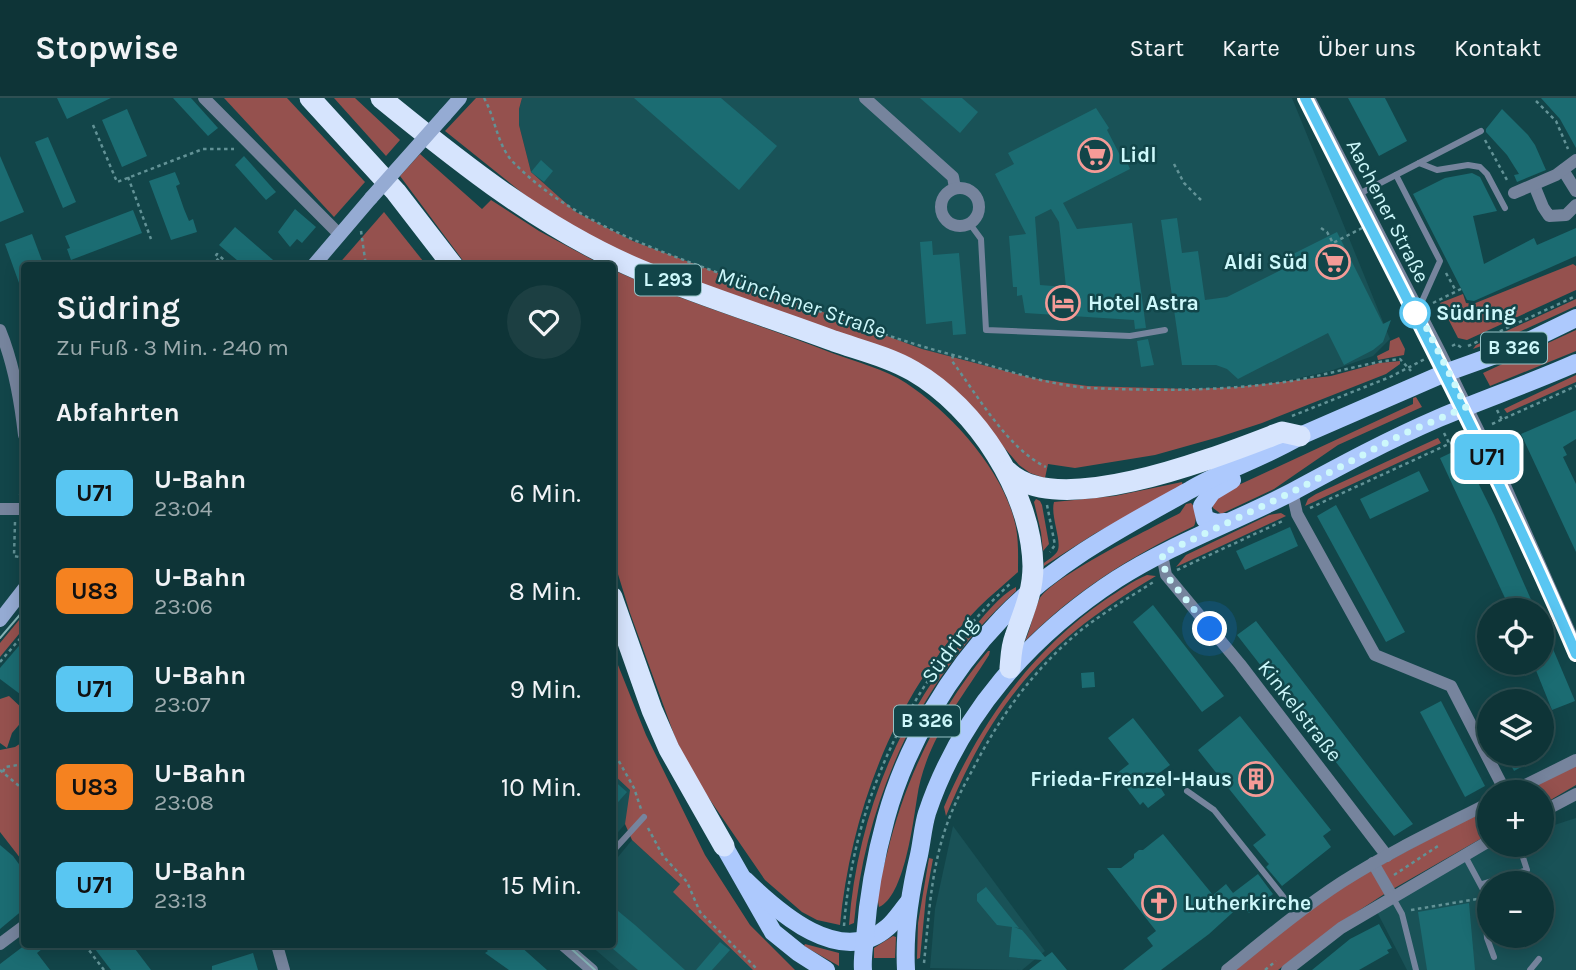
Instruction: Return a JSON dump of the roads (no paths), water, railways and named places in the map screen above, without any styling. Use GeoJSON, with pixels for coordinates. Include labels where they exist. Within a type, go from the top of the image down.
{"type":"FeatureCollection","features":[{"type":"Feature","properties":{"kind":"highway"},"geometry":{"type":"LineString","coordinates":[[310,98],[396,192],[450,262]]}},
{"type":"Feature","properties":{"kind":"highway","name":"Münchener Straße"},"geometry":{"type":"LineString","coordinates":[[381,98],[500,192],[544,221],[592,247],[639,270],[910,369],[934,384],[952,402],[1007,470]]}},
{"type":"Feature","properties":{"kind":"highway"},"geometry":{"type":"LineString","coordinates":[[1007,470],[1022,482],[1035,486],[1061,490],[1094,488],[1150,477],[1282,432],[1300,436]]}},
{"type":"Feature","properties":{"kind":"highway"},"geometry":{"type":"LineString","coordinates":[[1007,470],[1028,525],[1033,565],[1031,591],[1014,639],[1010,668]]}},
{"type":"Feature","properties":{"kind":"highway"},"geometry":{"type":"LineString","coordinates":[[616,608],[652,710],[669,749],[724,846]]}},
{"type":"Feature","properties":{"kind":"main road","name":"Südring"},"geometry":{"type":"LineString","coordinates":[[863,970],[869,892],[889,806],[917,738],[949,683],[1002,617],[1079,555],[1190,489],[1278,449],[1300,436],[1449,372],[1511,349],[1576,318]]}},
{"type":"Feature","properties":{"kind":"main road","name":"B 326"},"geometry":{"type":"LineString","coordinates":[[911,966],[909,902],[926,816],[963,734],[1010,668],[1080,605],[1118,578],[1162,554],[1292,492],[1401,435],[1576,363]]}},
{"type":"Feature","properties":{"kind":"main road"},"geometry":{"type":"LineString","coordinates":[[1226,522],[1216,523],[1205,519],[1202,506],[1206,498],[1278,449]]}},
{"type":"Feature","properties":{"kind":"main road"},"geometry":{"type":"LineString","coordinates":[[724,846],[773,932],[826,970]]}},
{"type":"Feature","properties":{"kind":"main road"},"geometry":{"type":"LineString","coordinates":[[745,880],[790,919],[817,935],[843,941],[865,939],[887,928],[909,902]]}},
{"type":"Feature","properties":{"kind":"street"},"geometry":{"type":"LineString","coordinates":[[204,98],[340,235]]}},
{"type":"Feature","properties":{"kind":"street"},"geometry":{"type":"LineString","coordinates":[[316,262],[460,98]]}},
{"type":"Feature","properties":{"kind":"street"},"geometry":{"type":"LineString","coordinates":[[865,98],[953,177],[956,188]]}},
{"type":"Feature","properties":{"kind":"street","name":"Aachener Straße"},"geometry":{"type":"LineString","coordinates":[[1309,98],[1520,517],[1576,646]]}},
{"type":"Feature","properties":{"kind":"street"},"geometry":{"type":"LineString","coordinates":[[1514,193],[1571,164],[1576,191]]}},
{"type":"Feature","properties":{"kind":"street"},"geometry":{"type":"LineString","coordinates":[[1534,185],[1549,216],[1566,215],[1576,205]]}},
{"type":"Feature","properties":{"kind":"street"},"geometry":{"type":"LineString","coordinates":[[956,188],[968,189],[977,197],[978,215],[970,224],[959,227],[943,218],[942,200],[956,188]]}},
{"type":"Feature","properties":{"kind":"street"},"geometry":{"type":"LineString","coordinates":[[0,330],[8,349],[21,402]]}},
{"type":"Feature","properties":{"kind":"street"},"geometry":{"type":"LineString","coordinates":[[1292,492],[1297,514],[1375,655],[1451,686],[1501,780]]}},
{"type":"Feature","properties":{"kind":"street"},"geometry":{"type":"LineString","coordinates":[[0,509],[19,508]]}},
{"type":"Feature","properties":{"kind":"street","name":"Kinkelstraße"},"geometry":{"type":"LineString","coordinates":[[1162,554],[1166,575],[1240,664],[1387,856]]}},
{"type":"Feature","properties":{"kind":"street"},"geometry":{"type":"LineString","coordinates":[[0,620],[21,594]]}},
{"type":"Feature","properties":{"kind":"street"},"geometry":{"type":"LineString","coordinates":[[1535,780],[1576,760]]}},
{"type":"Feature","properties":{"kind":"street"},"geometry":{"type":"LineString","coordinates":[[1554,806],[1576,794]]}},
{"type":"Feature","properties":{"kind":"street"},"geometry":{"type":"LineString","coordinates":[[1227,970],[1297,914],[1373,863],[1477,809]]}},
{"type":"Feature","properties":{"kind":"street"},"geometry":{"type":"LineString","coordinates":[[1287,970],[1341,928],[1477,847]]}},
{"type":"Feature","properties":{"kind":"street"},"geometry":{"type":"LineString","coordinates":[[1373,863],[1392,896]]}},
{"type":"Feature","properties":{"kind":"street"},"geometry":{"type":"LineString","coordinates":[[0,944],[21,928]]}},
{"type":"Feature","properties":{"kind":"street"},"geometry":{"type":"LineString","coordinates":[[279,948],[284,970]]}},
{"type":"Feature","properties":{"kind":"street"},"geometry":{"type":"LineString","coordinates":[[566,948],[592,970]]}},
{"type":"Feature","properties":{"kind":"street"},"geometry":{"type":"LineString","coordinates":[[799,953],[812,970]]}},
{"type":"Feature","properties":{"kind":"lane"},"geometry":{"type":"LineString","coordinates":[[1357,195],[1480,131]]}},
{"type":"Feature","properties":{"kind":"lane"},"geometry":{"type":"LineString","coordinates":[[1419,163],[1437,170],[1468,165],[1480,167],[1487,174],[1504,208]]}},
{"type":"Feature","properties":{"kind":"lane"},"geometry":{"type":"LineString","coordinates":[[1396,175],[1440,261],[1418,311]]}},
{"type":"Feature","properties":{"kind":"lane"},"geometry":{"type":"LineString","coordinates":[[970,224],[981,239],[986,330],[1130,336],[1165,330]]}},
{"type":"Feature","properties":{"kind":"lane"},"geometry":{"type":"LineString","coordinates":[[1186,791],[1214,810],[1297,914]]}},
{"type":"Feature","properties":{"kind":"lane"},"geometry":{"type":"LineString","coordinates":[[616,848],[644,817]]}},
{"type":"Feature","properties":{"kind":"lane"},"geometry":{"type":"LineString","coordinates":[[1464,854],[1477,876]]}},
{"type":"Feature","properties":{"kind":"lane"},"geometry":{"type":"LineString","coordinates":[[1392,896],[1402,914],[1416,970]]}},
{"type":"Feature","properties":{"kind":"lane"},"geometry":{"type":"LineString","coordinates":[[1491,948],[1494,957]]}},
{"type":"Feature","properties":{"kind":"lane"},"geometry":{"type":"LineString","coordinates":[[1530,970],[1539,960]]}},
{"type":"Feature","properties":{"kind":"tram line"},"geometry":{"type":"LineString","coordinates":[[1305,98],[1479,443],[1576,654]]}},
{"type":"Feature","properties":{"kind":"tram line"},"geometry":{"type":"LineString","coordinates":[[0,638],[21,614]]}},
{"type":"Feature","properties":{"kind":"tram line"},"geometry":{"type":"LineString","coordinates":[[570,948],[595,970]]}},
{"type":"Feature","properties":{"kind":"metro line","name":"U71"},"geometry":{"type":"LineString","coordinates":[[1305,98],[1481,444],[1576,654]]}},
{"type":"Feature","properties":{"kind":"place","name":"Lidl"},"geometry":{"type":"Point","coordinates":[1095,155]}},
{"type":"Feature","properties":{"kind":"place","name":"Aldi Süd"},"geometry":{"type":"Point","coordinates":[1333,262]}},
{"type":"Feature","properties":{"kind":"place","name":"Hotel Astra"},"geometry":{"type":"Point","coordinates":[1063,303]}},
{"type":"Feature","properties":{"kind":"place","name":"Südring"},"geometry":{"type":"Point","coordinates":[1415,313]}},
{"type":"Feature","properties":{"kind":"place","name":"Frieda-Frenzel-Haus"},"geometry":{"type":"Point","coordinates":[1256,779]}},
{"type":"Feature","properties":{"kind":"place","name":"Lutherkirche"},"geometry":{"type":"Point","coordinates":[1159,903]}}]}
